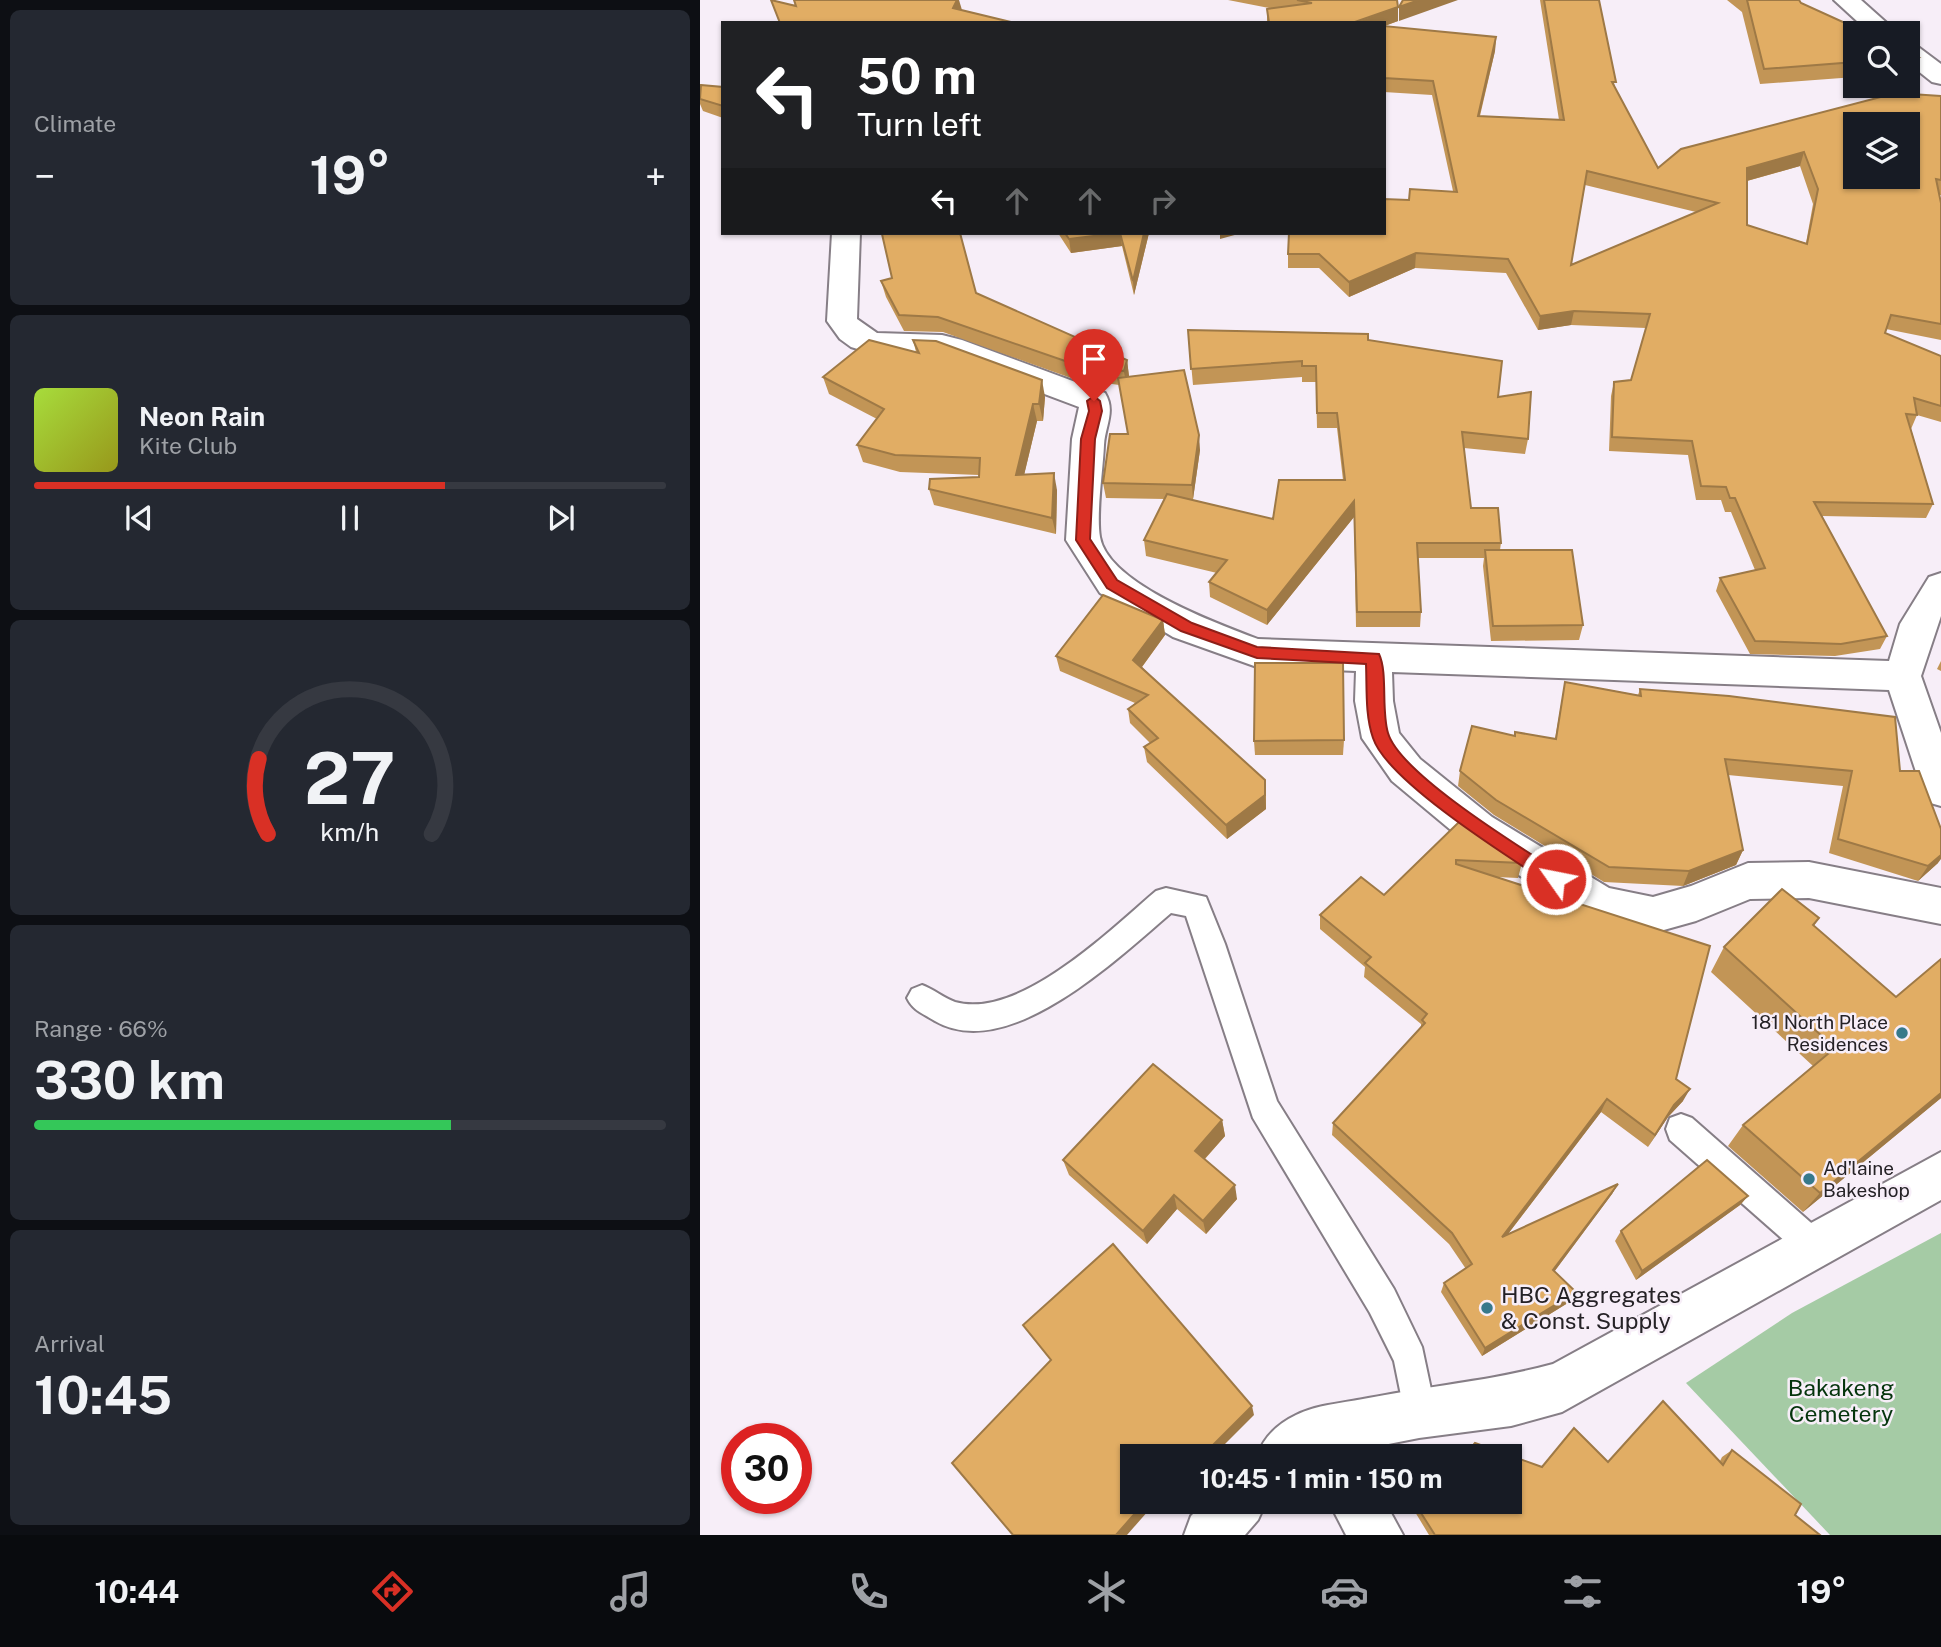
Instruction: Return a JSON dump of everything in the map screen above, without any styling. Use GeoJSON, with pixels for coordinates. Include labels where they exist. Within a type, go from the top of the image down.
{"type":"FeatureCollection","features":[{"type":"Feature","properties":{"kind":"street"},"geometry":{"type":"LineString","coordinates":[[1846,0],[1871,21]]}},
{"type":"Feature","properties":{"kind":"street"},"geometry":{"type":"LineString","coordinates":[[1920,60],[1941,76]]}},
{"type":"Feature","properties":{"kind":"street"},"geometry":{"type":"LineString","coordinates":[[846,235],[846,299],[842,321],[849,332],[875,345],[944,345],[1094,401],[1095,411],[1088,439],[1083,540],[1112,584],[1186,627],[1257,653],[1903,676]]}},
{"type":"Feature","properties":{"kind":"street"},"geometry":{"type":"LineString","coordinates":[[1941,586],[1918,624],[1903,676],[1941,790]]}},
{"type":"Feature","properties":{"kind":"street"},"geometry":{"type":"LineString","coordinates":[[1374,658],[1374,701],[1381,738],[1406,770],[1478,829],[1600,904],[1653,915],[1696,903],[1748,881],[1809,880],[1941,906]]}},
{"type":"Feature","properties":{"kind":"street"},"geometry":{"type":"LineString","coordinates":[[1322,1444],[1419,1413],[1511,1401],[1562,1387],[1941,1175]]}},
{"type":"Feature","properties":{"kind":"street"},"geometry":{"type":"LineString","coordinates":[[1210,1535],[1229,1514]]}},
{"type":"Feature","properties":{"kind":"street"},"geometry":{"type":"LineString","coordinates":[[1363,1514],[1377,1535]]}},
{"type":"Feature","properties":{"kind":"lane"},"geometry":{"type":"LineString","coordinates":[[922,998],[937,1012],[971,1018],[1025,1008],[1098,957],[1166,900],[1196,906],[1264,1108],[1382,1301],[1410,1359],[1419,1413]]}},
{"type":"Feature","properties":{"kind":"lane"},"geometry":{"type":"LineString","coordinates":[[1681,1129],[1815,1247]]}},
{"type":"Feature","properties":{"kind":"green space","name":"Bakakeng Cemetery"},"geometry":{"type":"Polygon","coordinates":[[[1941,1233],[1941,1535],[1830,1535],[1686,1383],[1792,1313],[1941,1233]]]}},
{"type":"Feature","properties":{"kind":"building"},"geometry":{"type":"Polygon","coordinates":[[[771,0],[796,6],[794,0],[957,0],[953,8],[1007,21],[779,21],[771,0]]]}},
{"type":"Feature","properties":{"kind":"building"},"geometry":{"type":"Polygon","coordinates":[[[1297,0],[1397,0],[1398,7],[1358,21],[1269,21],[1267,9],[1312,3],[1297,0]]]}},
{"type":"Feature","properties":{"kind":"building"},"geometry":{"type":"Polygon","coordinates":[[[1403,0],[1419,0],[1399,7],[1403,0]]]}},
{"type":"Feature","properties":{"kind":"building"},"geometry":{"type":"Polygon","coordinates":[[[1544,0],[1599,0],[1616,82],[1612,82],[1658,168],[1681,149],[1877,98],[1941,96],[1941,180],[1936,179],[1941,203],[1941,324],[1891,315],[1885,333],[1941,356],[1941,406],[1914,398],[1917,415],[1906,414],[1933,504],[1814,502],[1887,636],[1841,644],[1755,641],[1720,578],[1765,568],[1735,498],[1730,498],[1726,487],[1701,486],[1692,441],[1612,437],[1614,382],[1631,380],[1650,314],[1574,311],[1540,316],[1508,259],[1416,253],[1349,282],[1319,254],[1288,254],[1289,235],[1386,235],[1386,199],[1409,200],[1410,189],[1457,192],[1433,81],[1386,78],[1386,26],[1496,37],[1478,116],[1564,120],[1544,0]],[[1804,152],[1747,168],[1747,225],[1807,244],[1818,189],[1804,152]],[[1587,171],[1571,265],[1718,203],[1587,171]]]}},
{"type":"Feature","properties":{"kind":"building"},"geometry":{"type":"Polygon","coordinates":[[[1747,0],[1799,0],[1843,22],[1843,63],[1764,69],[1747,0]]]}},
{"type":"Feature","properties":{"kind":"building"},"geometry":{"type":"Polygon","coordinates":[[[701,85],[721,87],[721,105],[700,99],[701,85]]]}},
{"type":"Feature","properties":{"kind":"building"},"geometry":{"type":"Polygon","coordinates":[[[882,235],[961,235],[976,293],[1127,360],[1124,371],[1068,362],[938,317],[899,315],[881,281],[892,278],[882,235]]]}},
{"type":"Feature","properties":{"kind":"building"},"geometry":{"type":"Polygon","coordinates":[[[1066,235],[1102,235],[1069,239],[1066,235]]]}},
{"type":"Feature","properties":{"kind":"building"},"geometry":{"type":"Polygon","coordinates":[[[1121,235],[1144,235],[1133,281],[1121,235]]]}},
{"type":"Feature","properties":{"kind":"building"},"geometry":{"type":"Polygon","coordinates":[[[1188,330],[1368,334],[1368,340],[1502,361],[1498,397],[1531,392],[1528,439],[1462,432],[1471,508],[1498,508],[1501,543],[1417,543],[1421,612],[1357,612],[1354,501],[1267,610],[1209,582],[1227,560],[1144,540],[1167,494],[1273,519],[1279,480],[1345,480],[1337,413],[1317,413],[1316,366],[1302,366],[1302,361],[1191,369],[1188,330]]]}},
{"type":"Feature","properties":{"kind":"building"},"geometry":{"type":"Polygon","coordinates":[[[869,340],[919,353],[913,340],[936,341],[1042,380],[1039,404],[1033,404],[1016,475],[1054,473],[1052,518],[929,489],[930,479],[979,477],[980,458],[895,455],[857,445],[884,409],[823,377],[869,340]]]}},
{"type":"Feature","properties":{"kind":"building"},"geometry":{"type":"Polygon","coordinates":[[[1184,370],[1199,435],[1192,485],[1103,483],[1110,434],[1128,434],[1118,378],[1184,370]]]}},
{"type":"Feature","properties":{"kind":"building"},"geometry":{"type":"Polygon","coordinates":[[[1485,550],[1572,550],[1583,625],[1493,626],[1485,550]]]}},
{"type":"Feature","properties":{"kind":"building"},"geometry":{"type":"Polygon","coordinates":[[[1103,595],[1163,620],[1133,660],[1265,780],[1265,795],[1226,825],[1144,747],[1158,738],[1128,709],[1148,695],[1056,656],[1103,595]]]}},
{"type":"Feature","properties":{"kind":"building"},"geometry":{"type":"Polygon","coordinates":[[[1255,663],[1343,663],[1344,740],[1254,741],[1255,663]]]}},
{"type":"Feature","properties":{"kind":"building"},"geometry":{"type":"Polygon","coordinates":[[[1565,682],[1641,696],[1640,689],[1729,696],[1895,717],[1900,771],[1919,771],[1941,829],[1941,855],[1928,866],[1838,839],[1852,771],[1725,759],[1743,850],[1689,871],[1609,867],[1496,800],[1460,771],[1472,726],[1515,736],[1515,732],[1556,739],[1565,682]]]}},
{"type":"Feature","properties":{"kind":"building"},"geometry":{"type":"Polygon","coordinates":[[[1459,822],[1522,863],[1456,860],[1456,864],[1710,946],[1676,1079],[1690,1089],[1674,1105],[1655,1135],[1607,1099],[1502,1237],[1618,1184],[1553,1270],[1576,1292],[1485,1348],[1444,1283],[1472,1264],[1452,1233],[1333,1123],[1425,1023],[1422,1020],[1427,1014],[1365,963],[1371,957],[1320,915],[1361,877],[1384,895],[1459,822]]]}},
{"type":"Feature","properties":{"kind":"building"},"geometry":{"type":"Polygon","coordinates":[[[1782,889],[1819,918],[1813,925],[1896,997],[1941,959],[1941,1093],[1820,1193],[1743,1125],[1835,1048],[1724,947],[1782,889]]]}},
{"type":"Feature","properties":{"kind":"building"},"geometry":{"type":"Polygon","coordinates":[[[1153,1064],[1222,1120],[1195,1151],[1235,1185],[1203,1221],[1174,1195],[1143,1231],[1063,1160],[1153,1064]]]}},
{"type":"Feature","properties":{"kind":"building"},"geometry":{"type":"Polygon","coordinates":[[[1707,1160],[1748,1196],[1642,1271],[1621,1231],[1707,1160]]]}},
{"type":"Feature","properties":{"kind":"building"},"geometry":{"type":"Polygon","coordinates":[[[1113,1244],[1252,1406],[1214,1444],[1120,1444],[1120,1514],[1134,1514],[1116,1535],[1013,1535],[952,1463],[1051,1360],[1023,1325],[1113,1244]]]}},
{"type":"Feature","properties":{"kind":"building"},"geometry":{"type":"Polygon","coordinates":[[[1663,1401],[1723,1465],[1732,1450],[1801,1504],[1795,1515],[1820,1535],[1435,1535],[1422,1514],[1522,1514],[1522,1460],[1542,1467],[1574,1428],[1608,1462],[1663,1401]]]}},
{"type":"Feature","properties":{"kind":"place","name":"181 North Place Residences"},"geometry":{"type":"Point","coordinates":[1902,1033]}},
{"type":"Feature","properties":{"kind":"place","name":"Ad'laine Bakeshop"},"geometry":{"type":"Point","coordinates":[1809,1179]}},
{"type":"Feature","properties":{"kind":"place","name":"HBC Aggregates & Const. Supply"},"geometry":{"type":"Point","coordinates":[1487,1308]}},
{"type":"Feature","properties":{"kind":"route"},"geometry":{"type":"LineString","coordinates":[[1094,401],[1095,411],[1088,439],[1083,540],[1112,584],[1186,627],[1257,653],[1374,658],[1374,701],[1381,738],[1406,770],[1478,829],[1556,879]]}}]}
